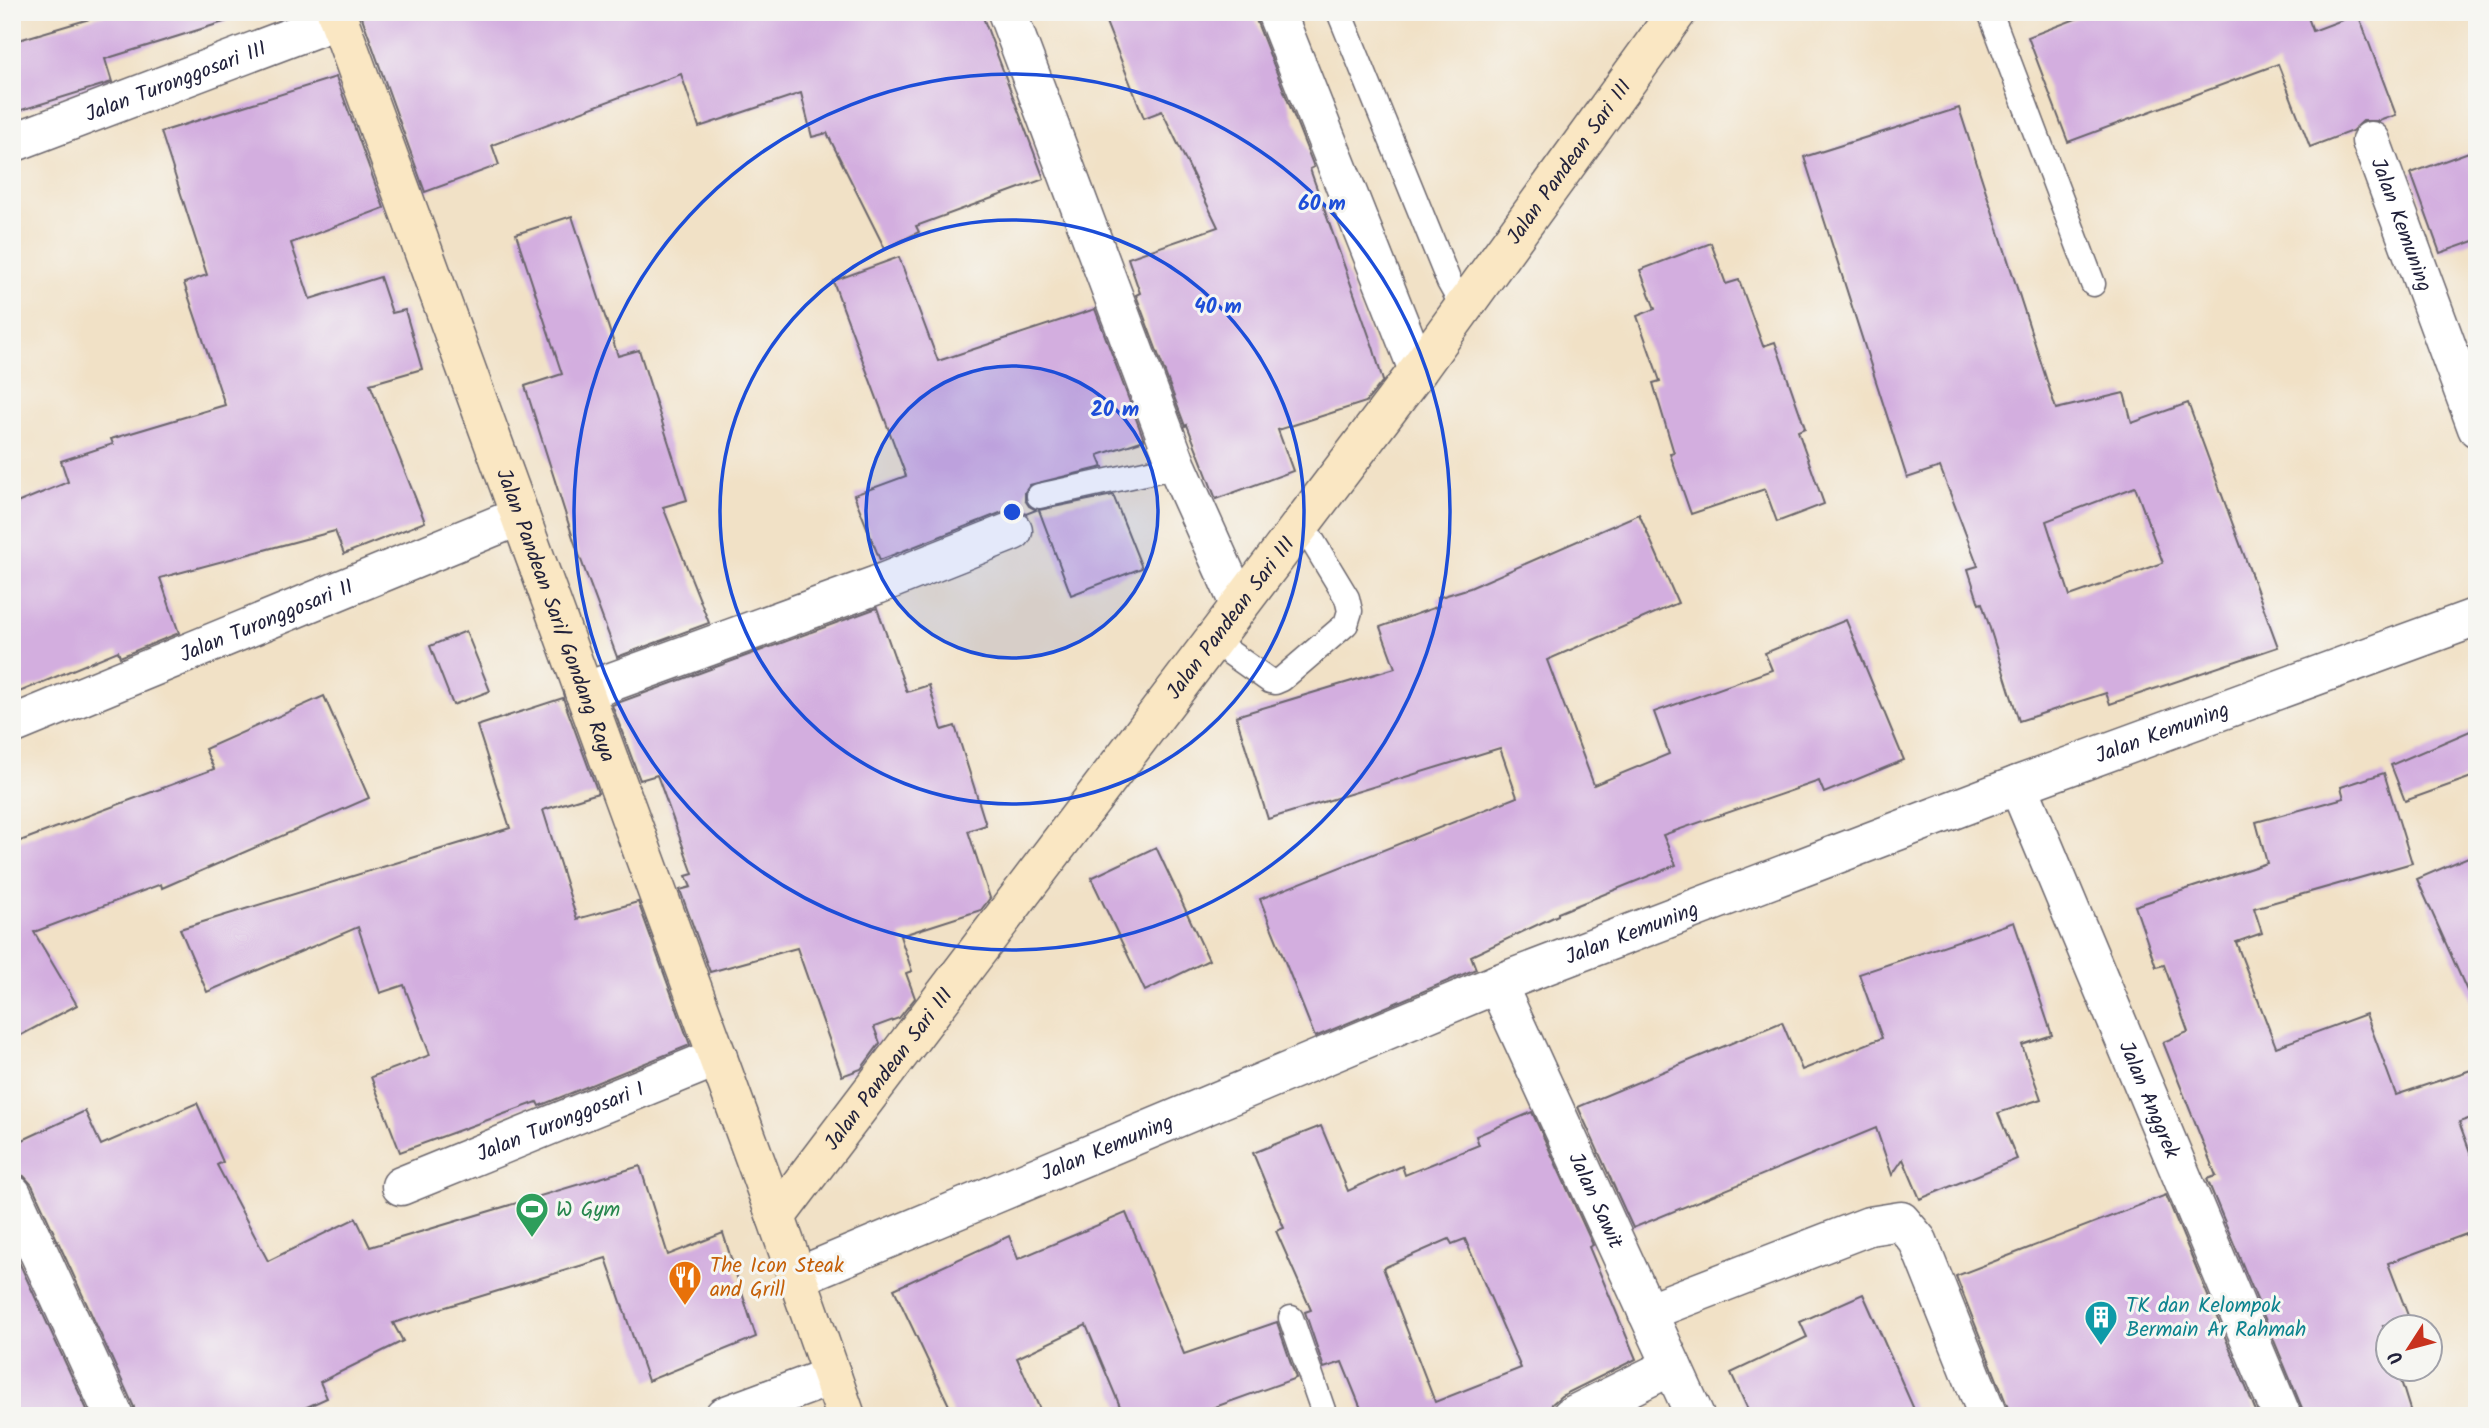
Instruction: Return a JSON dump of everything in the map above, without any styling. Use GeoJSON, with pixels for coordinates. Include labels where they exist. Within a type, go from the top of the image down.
{"type":"FeatureCollection","features":[{"type":"Feature","properties":{"kind":"street"},"geometry":{"type":"LineString","coordinates":[[1007,12],[1177,466],[1239,604]]}},
{"type":"Feature","properties":{"kind":"street"},"geometry":{"type":"LineString","coordinates":[[1276,12],[1418,370]]}},
{"type":"Feature","properties":{"kind":"street","name":"Jalan Pandean Sari III"},"geometry":{"type":"LineString","coordinates":[[776,1217],[1418,370],[1677,12]]}},
{"type":"Feature","properties":{"kind":"street","name":"Jalan Turonggosari III"},"geometry":{"type":"LineString","coordinates":[[12,144],[338,16]]}},
{"type":"Feature","properties":{"kind":"street","name":"Jalan Pandean Sari/ Gondang Raya"},"geometry":{"type":"LineString","coordinates":[[338,16],[718,1057],[846,1416]]}},
{"type":"Feature","properties":{"kind":"street","name":"Jalan Kemuning"},"geometry":{"type":"LineString","coordinates":[[2371,141],[2477,428]]}},
{"type":"Feature","properties":{"kind":"street","name":"Jalan Turonggosari II"},"geometry":{"type":"LineString","coordinates":[[12,725],[520,516]]}},
{"type":"Feature","properties":{"kind":"street"},"geometry":{"type":"LineString","coordinates":[[584,692],[877,585],[1013,531]]}},
{"type":"Feature","properties":{"kind":"street","name":"Jalan Kemuning"},"geometry":{"type":"LineString","coordinates":[[797,1277],[1497,984],[2018,785],[2477,617]]}},
{"type":"Feature","properties":{"kind":"street","name":"Jalan Anggrek"},"geometry":{"type":"LineString","coordinates":[[2018,785],[2282,1416]]}},
{"type":"Feature","properties":{"kind":"street","name":"Jalan Sawit"},"geometry":{"type":"LineString","coordinates":[[1497,984],[1695,1416]]}},
{"type":"Feature","properties":{"kind":"street","name":"Jalan Turonggosari I"},"geometry":{"type":"LineString","coordinates":[[401,1186],[718,1057]]}},
{"type":"Feature","properties":{"kind":"street"},"geometry":{"type":"LineString","coordinates":[[12,1194],[114,1416]]}},
{"type":"Feature","properties":{"kind":"street"},"geometry":{"type":"LineString","coordinates":[[1647,1312],[1869,1226],[1901,1221],[1919,1241],[1988,1416]]}},
{"type":"Feature","properties":{"kind":"street"},"geometry":{"type":"LineString","coordinates":[[1571,1416],[1672,1366]]}},
{"type":"Feature","properties":{"kind":"street"},"geometry":{"type":"LineString","coordinates":[[724,1416],[832,1376]]}},
{"type":"Feature","properties":{"kind":"lane"},"geometry":{"type":"LineString","coordinates":[[1339,12],[1450,282],[1463,307]]}},
{"type":"Feature","properties":{"kind":"lane"},"geometry":{"type":"LineString","coordinates":[[1990,12],[2092,284]]}},
{"type":"Feature","properties":{"kind":"lane"},"geometry":{"type":"LineString","coordinates":[[1039,496],[1177,466]]}},
{"type":"Feature","properties":{"kind":"lane"},"geometry":{"type":"LineString","coordinates":[[1212,640],[1275,682],[1282,679],[1346,624],[1350,611],[1347,598],[1301,522]]}},
{"type":"Feature","properties":{"kind":"lane"},"geometry":{"type":"LineString","coordinates":[[1291,1318],[1325,1416]]}},
{"type":"Feature","properties":{"kind":"building"},"geometry":{"type":"Polygon","coordinates":[[[113,12],[225,12],[227,21],[105,59],[112,82],[12,113],[12,42],[113,12]]]}},
{"type":"Feature","properties":{"kind":"building"},"geometry":{"type":"Polygon","coordinates":[[[360,12],[981,12],[1044,179],[916,226],[919,232],[885,249],[827,133],[812,137],[801,93],[699,127],[681,74],[492,145],[499,165],[425,192],[360,12]]]}},
{"type":"Feature","properties":{"kind":"building"},"geometry":{"type":"Polygon","coordinates":[[[1102,12],[1255,12],[1314,167],[1310,169],[1383,381],[1366,402],[1278,430],[1293,471],[1216,499],[1187,425],[1185,426],[1136,295],[1140,293],[1128,258],[1218,227],[1162,111],[1144,118],[1102,12]]]}},
{"type":"Feature","properties":{"kind":"building"},"geometry":{"type":"Polygon","coordinates":[[[2094,12],[2306,12],[2313,31],[2358,14],[2396,115],[2379,121],[2363,121],[2352,131],[2310,147],[2278,64],[2068,142],[2028,37],[2094,12]]]}},
{"type":"Feature","properties":{"kind":"building"},"geometry":{"type":"Polygon","coordinates":[[[336,77],[384,208],[291,243],[310,299],[380,277],[392,313],[405,310],[422,369],[370,384],[425,522],[344,554],[335,531],[160,578],[179,633],[120,657],[118,651],[12,695],[12,505],[68,482],[61,461],[113,444],[111,439],[225,405],[184,283],[207,275],[161,132],[336,77]]]}},
{"type":"Feature","properties":{"kind":"building"},"geometry":{"type":"Polygon","coordinates":[[[1959,108],[2056,409],[2124,393],[2132,423],[2188,403],[2278,647],[2110,704],[2106,693],[2019,721],[1982,603],[1979,604],[1968,569],[1978,566],[1940,467],[1907,478],[1804,157],[1959,108]],[[2135,487],[2046,521],[2070,596],[2163,563],[2135,487]]]}},
{"type":"Feature","properties":{"kind":"building"},"geometry":{"type":"Polygon","coordinates":[[[2477,149],[2477,240],[2440,253],[2411,173],[2477,149]]]}},
{"type":"Feature","properties":{"kind":"building"},"geometry":{"type":"Polygon","coordinates":[[[572,216],[618,356],[639,350],[687,500],[663,507],[709,623],[617,657],[574,541],[525,386],[562,374],[516,234],[572,216]]]}},
{"type":"Feature","properties":{"kind":"building"},"geometry":{"type":"Polygon","coordinates":[[[1711,243],[1726,284],[1739,280],[1763,346],[1775,342],[1805,428],[1798,431],[1824,504],[1777,522],[1765,489],[1691,514],[1670,454],[1674,453],[1653,383],[1660,381],[1637,316],[1655,309],[1640,270],[1711,243]]]}},
{"type":"Feature","properties":{"kind":"building"},"geometry":{"type":"Polygon","coordinates":[[[899,257],[938,361],[1095,309],[1144,440],[1098,455],[1103,467],[1030,485],[1025,492],[1025,500],[1036,510],[1026,514],[1017,510],[1005,511],[880,560],[854,495],[906,476],[833,281],[899,257]]]}},
{"type":"Feature","properties":{"kind":"building"},"geometry":{"type":"Polygon","coordinates":[[[1113,495],[1142,568],[1071,595],[1039,510],[1113,495]]]}},
{"type":"Feature","properties":{"kind":"building"},"geometry":{"type":"Polygon","coordinates":[[[1639,514],[1678,603],[1547,660],[1594,785],[1669,754],[1654,712],[1772,670],[1765,653],[1846,620],[1904,760],[1824,793],[1819,781],[1663,835],[1676,865],[1558,913],[1471,956],[1476,969],[1315,1037],[1260,899],[1517,797],[1500,748],[1268,819],[1236,716],[1395,668],[1380,627],[1439,606],[1437,598],[1470,588],[1639,514]]]}},
{"type":"Feature","properties":{"kind":"building"},"geometry":{"type":"Polygon","coordinates":[[[877,608],[907,692],[929,685],[942,730],[955,726],[986,825],[968,831],[990,898],[981,910],[900,936],[912,971],[906,973],[915,998],[899,1018],[874,1027],[880,1043],[861,1069],[842,1076],[797,948],[710,972],[680,890],[691,887],[686,876],[693,874],[657,775],[640,780],[612,705],[877,608]]]}},
{"type":"Feature","properties":{"kind":"building"},"geometry":{"type":"Polygon","coordinates":[[[466,631],[490,691],[453,705],[430,646],[466,631]]]}},
{"type":"Feature","properties":{"kind":"building"},"geometry":{"type":"Polygon","coordinates":[[[324,696],[369,798],[162,888],[161,884],[34,932],[77,1005],[12,1040],[12,844],[214,769],[205,749],[324,696]]]}},
{"type":"Feature","properties":{"kind":"building"},"geometry":{"type":"Polygon","coordinates":[[[563,698],[598,793],[543,810],[577,919],[638,902],[690,1045],[539,1106],[537,1102],[400,1152],[371,1077],[430,1055],[404,985],[380,993],[358,927],[207,992],[180,929],[510,828],[477,726],[563,698]]]}},
{"type":"Feature","properties":{"kind":"building"},"geometry":{"type":"Polygon","coordinates":[[[2477,728],[2477,775],[2405,801],[2391,765],[2477,728]]]}},
{"type":"Feature","properties":{"kind":"building"},"geometry":{"type":"Polygon","coordinates":[[[2384,773],[2412,863],[2254,908],[2262,933],[2236,942],[2276,1047],[2366,1014],[2396,1095],[2477,1068],[2477,1116],[2459,1122],[2477,1171],[2477,1230],[2388,1263],[2407,1312],[2374,1312],[2374,1382],[2401,1382],[2412,1416],[2303,1416],[2207,1179],[2216,1176],[2163,1042],[2188,1032],[2164,965],[2156,967],[2135,906],[2267,863],[2256,822],[2344,798],[2341,787],[2384,773]]]}},
{"type":"Feature","properties":{"kind":"building"},"geometry":{"type":"Polygon","coordinates":[[[1156,847],[1209,960],[1145,991],[1091,878],[1156,847]]]}},
{"type":"Feature","properties":{"kind":"building"},"geometry":{"type":"Polygon","coordinates":[[[2468,857],[2477,878],[2477,1013],[2417,879],[2468,857]]]}},
{"type":"Feature","properties":{"kind":"building"},"geometry":{"type":"Polygon","coordinates":[[[2014,922],[2052,1035],[2022,1045],[2041,1099],[1998,1113],[2017,1159],[1920,1199],[1903,1159],[1892,1175],[1876,1128],[1633,1228],[1578,1107],[1782,1022],[1802,1070],[1882,1038],[1859,974],[2014,922]]]}},
{"type":"Feature","properties":{"kind":"building"},"geometry":{"type":"Polygon","coordinates":[[[197,1103],[223,1162],[217,1165],[268,1261],[356,1218],[370,1247],[640,1166],[668,1255],[723,1233],[756,1337],[648,1381],[606,1258],[393,1323],[403,1341],[320,1382],[327,1398],[287,1416],[135,1416],[134,1407],[32,1185],[24,1176],[12,1172],[12,1145],[85,1111],[101,1145],[197,1103]]]}},
{"type":"Feature","properties":{"kind":"building"},"geometry":{"type":"Polygon","coordinates":[[[1532,1112],[1593,1245],[1589,1247],[1636,1359],[1561,1396],[1552,1404],[1549,1416],[1364,1416],[1342,1362],[1324,1368],[1305,1312],[1311,1310],[1276,1231],[1284,1228],[1253,1153],[1321,1126],[1348,1191],[1402,1166],[1405,1175],[1479,1145],[1476,1136],[1532,1112]],[[1449,1239],[1383,1268],[1435,1402],[1521,1368],[1465,1239],[1452,1244],[1449,1239]]]}},
{"type":"Feature","properties":{"kind":"building","name":"TK dan Kelompok Bermain Ar Rahmah"},"geometry":{"type":"Polygon","coordinates":[[[2166,1195],[2258,1416],[2009,1416],[1956,1276],[2166,1195]]]}},
{"type":"Feature","properties":{"kind":"building"},"geometry":{"type":"Polygon","coordinates":[[[1126,1213],[1184,1354],[1277,1322],[1296,1378],[1190,1416],[1124,1416],[1086,1325],[1017,1358],[1043,1416],[954,1416],[894,1289],[1009,1236],[1018,1259],[1126,1213]]]}},
{"type":"Feature","properties":{"kind":"building"},"geometry":{"type":"Polygon","coordinates":[[[12,1247],[90,1416],[12,1416],[12,1247]]]}},
{"type":"Feature","properties":{"kind":"building"},"geometry":{"type":"Polygon","coordinates":[[[1863,1294],[1917,1416],[1751,1416],[1731,1373],[1807,1337],[1800,1322],[1863,1294]]]}},
{"type":"Feature","properties":{"kind":"place","name":"W Gym"},"geometry":{"type":"Point","coordinates":[532,1239]}},
{"type":"Feature","properties":{"kind":"place","name":"The Icon Steak and Grill"},"geometry":{"type":"Point","coordinates":[685,1307]}},
{"type":"Feature","properties":{"kind":"place","name":"TK dan Kelompok Bermain Ar Rahmah"},"geometry":{"type":"Point","coordinates":[2101,1347]}}]}
